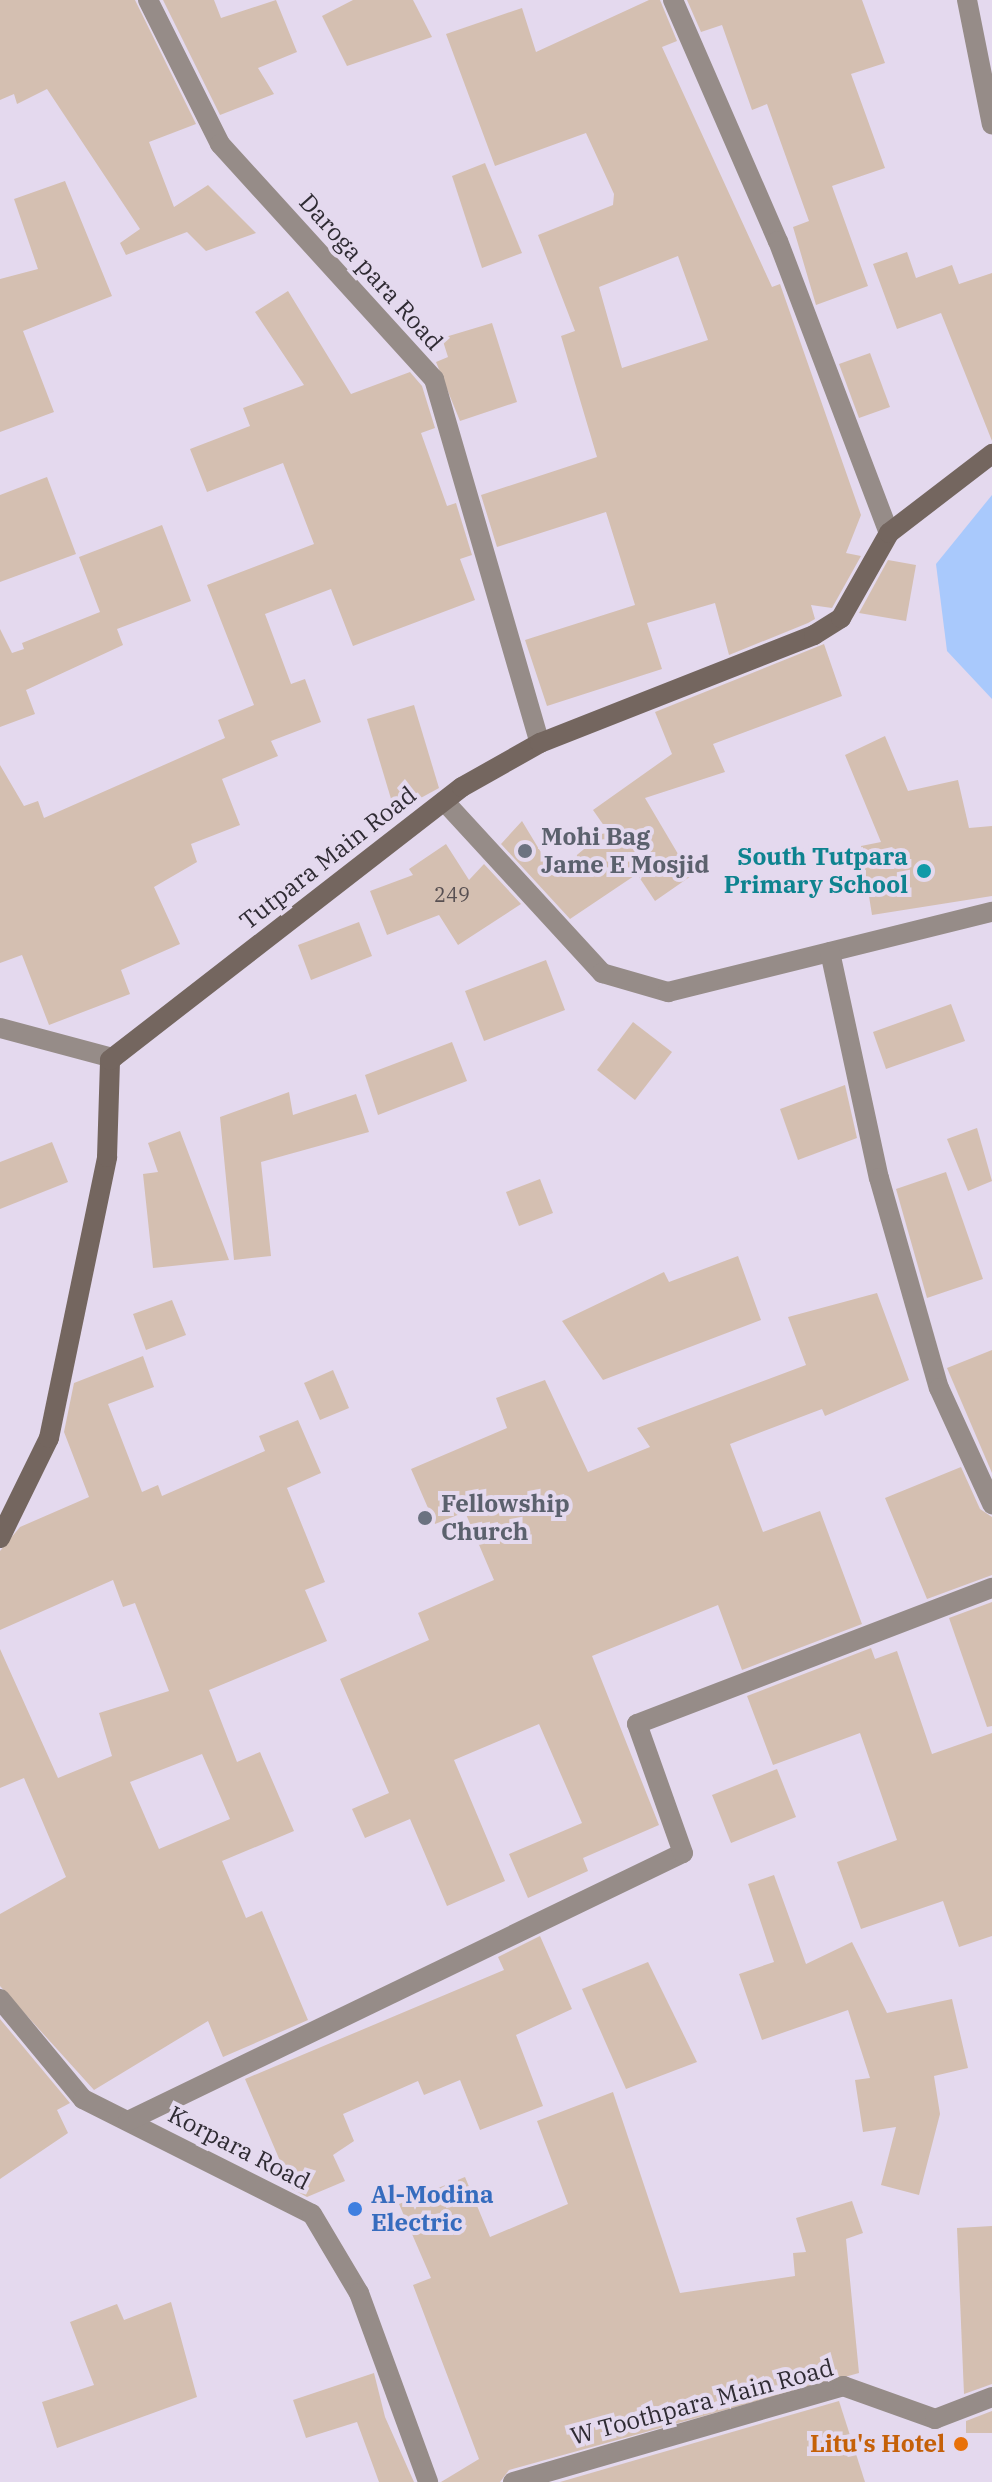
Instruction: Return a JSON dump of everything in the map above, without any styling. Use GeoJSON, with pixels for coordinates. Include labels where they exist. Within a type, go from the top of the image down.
{"type":"FeatureCollection","features":[{"type":"Feature","properties":{"kind":"street","name":"Daroga para Road"},"geometry":{"type":"LineString","coordinates":[[148,0],[220,144],[434,379],[540,743]]}},
{"type":"Feature","properties":{"kind":"street"},"geometry":{"type":"LineString","coordinates":[[673,0],[778,241],[889,533]]}},
{"type":"Feature","properties":{"kind":"street"},"geometry":{"type":"LineString","coordinates":[[967,0],[992,125]]}},
{"type":"Feature","properties":{"kind":"street","name":"Tutpara Main Road"},"geometry":{"type":"LineString","coordinates":[[113,1058],[444,801],[540,743],[814,635],[841,618],[889,533],[992,454]]}},
{"type":"Feature","properties":{"kind":"street"},"geometry":{"type":"LineString","coordinates":[[444,801],[602,973],[668,992],[992,912]]}},
{"type":"Feature","properties":{"kind":"street"},"geometry":{"type":"LineString","coordinates":[[830,952],[879,1178],[939,1388],[992,1504]]}},
{"type":"Feature","properties":{"kind":"street"},"geometry":{"type":"LineString","coordinates":[[0,1028],[113,1058],[107,1157],[49,1438],[0,1538]]}},
{"type":"Feature","properties":{"kind":"street"},"geometry":{"type":"LineString","coordinates":[[128,2121],[683,1853],[637,1724],[992,1588]]}},
{"type":"Feature","properties":{"kind":"street","name":"Korpara Road"},"geometry":{"type":"LineString","coordinates":[[0,1999],[83,2099],[312,2214],[359,2293],[428,2482]]}},
{"type":"Feature","properties":{"kind":"street","name":"W Toothpara Main Road"},"geometry":{"type":"LineString","coordinates":[[513,2482],[843,2386],[935,2419],[992,2397]]}},
{"type":"Feature","properties":{"kind":"water"},"geometry":{"type":"Polygon","coordinates":[[[992,495],[992,699],[947,651],[936,564],[992,495]]]}},
{"type":"Feature","properties":{"kind":"building"},"geometry":{"type":"Polygon","coordinates":[[[0,0],[135,0],[196,124],[149,142],[174,207],[208,185],[256,233],[206,251],[187,232],[126,255],[120,243],[140,229],[47,89],[17,104],[14,94],[0,100],[0,0]]]}},
{"type":"Feature","properties":{"kind":"building"},"geometry":{"type":"Polygon","coordinates":[[[163,0],[214,0],[221,18],[276,0],[297,52],[258,68],[274,94],[220,115],[163,0]]]}},
{"type":"Feature","properties":{"kind":"building"},"geometry":{"type":"Polygon","coordinates":[[[353,0],[413,0],[432,37],[347,66],[322,16],[353,0]]]}},
{"type":"Feature","properties":{"kind":"building"},"geometry":{"type":"Polygon","coordinates":[[[649,0],[660,0],[677,41],[662,47],[772,287],[780,284],[861,515],[846,553],[861,556],[832,608],[811,605],[815,619],[729,655],[715,603],[647,623],[662,669],[547,706],[525,640],[635,605],[606,512],[497,547],[481,495],[597,457],[561,336],[575,331],[538,235],[613,205],[614,194],[586,133],[495,166],[446,34],[522,8],[536,52],[649,0]],[[678,256],[599,287],[622,368],[708,340],[678,256]]]}},
{"type":"Feature","properties":{"kind":"building"},"geometry":{"type":"Polygon","coordinates":[[[687,0],[862,0],[885,63],[851,74],[885,168],[832,186],[868,286],[816,305],[793,227],[809,221],[767,104],[752,110],[722,25],[701,32],[687,0]]]}},
{"type":"Feature","properties":{"kind":"building"},"geometry":{"type":"Polygon","coordinates":[[[485,163],[522,253],[482,268],[452,176],[485,163]]]}},
{"type":"Feature","properties":{"kind":"building"},"geometry":{"type":"Polygon","coordinates":[[[65,181],[112,296],[23,331],[54,412],[0,432],[0,279],[38,269],[14,199],[65,181]]]}},
{"type":"Feature","properties":{"kind":"building"},"geometry":{"type":"Polygon","coordinates":[[[907,252],[916,278],[952,265],[959,284],[992,273],[992,441],[941,313],[897,329],[873,264],[907,252]]]}},
{"type":"Feature","properties":{"kind":"building"},"geometry":{"type":"Polygon","coordinates":[[[288,291],[351,394],[410,372],[422,386],[435,428],[421,433],[447,506],[456,503],[472,555],[460,559],[475,600],[353,646],[331,589],[265,614],[291,684],[305,679],[321,722],[271,741],[278,756],[222,779],[240,825],[191,844],[197,862],[154,887],[180,944],[121,970],[130,994],[49,1025],[22,955],[0,963],[0,765],[24,806],[38,801],[44,818],[225,738],[218,720],[254,705],[207,585],[314,544],[283,463],[207,492],[190,449],[250,426],[243,408],[304,385],[255,312],[288,291]]]}},
{"type":"Feature","properties":{"kind":"building"},"geometry":{"type":"Polygon","coordinates":[[[492,323],[517,402],[460,421],[436,362],[448,357],[442,338],[492,323]]]}},
{"type":"Feature","properties":{"kind":"building"},"geometry":{"type":"Polygon","coordinates":[[[870,353],[890,407],[859,418],[839,364],[870,353]]]}},
{"type":"Feature","properties":{"kind":"building"},"geometry":{"type":"Polygon","coordinates":[[[47,477],[76,554],[0,582],[0,495],[47,477]]]}},
{"type":"Feature","properties":{"kind":"building"},"geometry":{"type":"Polygon","coordinates":[[[162,525],[191,601],[117,629],[123,645],[26,690],[35,714],[0,727],[0,629],[12,653],[24,649],[22,643],[100,612],[79,557],[162,525]]]}},
{"type":"Feature","properties":{"kind":"building"},"geometry":{"type":"Polygon","coordinates":[[[888,560],[916,565],[906,621],[859,613],[888,560]]]}},
{"type":"Feature","properties":{"kind":"building"},"geometry":{"type":"Polygon","coordinates":[[[824,644],[842,696],[713,744],[725,772],[645,798],[691,876],[655,901],[637,874],[570,919],[501,844],[522,821],[554,874],[607,830],[593,810],[672,754],[655,712],[824,644]]]}},
{"type":"Feature","properties":{"kind":"building"},"geometry":{"type":"Polygon","coordinates":[[[414,705],[439,788],[395,812],[367,719],[414,705]]]}},
{"type":"Feature","properties":{"kind":"building"},"geometry":{"type":"Polygon","coordinates":[[[885,736],[908,791],[958,780],[969,828],[992,826],[992,896],[872,915],[861,846],[881,842],[845,755],[885,736]]]}},
{"type":"Feature","properties":{"kind":"building"},"geometry":{"type":"Polygon","coordinates":[[[446,844],[469,880],[484,864],[521,904],[458,945],[439,915],[387,935],[370,891],[413,875],[409,869],[446,844]]]}},
{"type":"Feature","properties":{"kind":"building"},"geometry":{"type":"Polygon","coordinates":[[[359,922],[372,956],[311,980],[298,945],[359,922]]]}},
{"type":"Feature","properties":{"kind":"building"},"geometry":{"type":"Polygon","coordinates":[[[546,960],[565,1010],[484,1041],[465,991],[546,960]]]}},
{"type":"Feature","properties":{"kind":"building"},"geometry":{"type":"Polygon","coordinates":[[[951,1004],[965,1041],[886,1069],[873,1032],[951,1004]]]}},
{"type":"Feature","properties":{"kind":"building"},"geometry":{"type":"Polygon","coordinates":[[[633,1022],[672,1052],[635,1100],[597,1070],[633,1022]]]}},
{"type":"Feature","properties":{"kind":"building"},"geometry":{"type":"Polygon","coordinates":[[[452,1042],[467,1081],[378,1115],[365,1075],[452,1042]]]}},
{"type":"Feature","properties":{"kind":"building"},"geometry":{"type":"Polygon","coordinates":[[[845,1085],[857,1138],[798,1160],[780,1109],[845,1085]]]}},
{"type":"Feature","properties":{"kind":"building"},"geometry":{"type":"Polygon","coordinates":[[[289,1092],[293,1115],[356,1094],[369,1132],[261,1162],[271,1256],[234,1260],[220,1117],[289,1092]]]}},
{"type":"Feature","properties":{"kind":"building"},"geometry":{"type":"Polygon","coordinates":[[[977,1128],[992,1181],[968,1191],[947,1139],[977,1128]]]}},
{"type":"Feature","properties":{"kind":"building"},"geometry":{"type":"Polygon","coordinates":[[[180,1131],[229,1260],[153,1268],[143,1174],[158,1172],[148,1143],[180,1131]]]}},
{"type":"Feature","properties":{"kind":"building"},"geometry":{"type":"Polygon","coordinates":[[[52,1142],[68,1182],[0,1209],[0,1162],[52,1142]]]}},
{"type":"Feature","properties":{"kind":"building"},"geometry":{"type":"Polygon","coordinates":[[[946,1172],[983,1279],[927,1298],[896,1189],[946,1172]]]}},
{"type":"Feature","properties":{"kind":"building"},"geometry":{"type":"Polygon","coordinates":[[[540,1179],[553,1213],[519,1226],[506,1192],[540,1179]]]}},
{"type":"Feature","properties":{"kind":"building"},"geometry":{"type":"Polygon","coordinates":[[[738,1256],[761,1320],[603,1380],[562,1321],[664,1272],[669,1282],[738,1256]]]}},
{"type":"Feature","properties":{"kind":"building"},"geometry":{"type":"Polygon","coordinates":[[[877,1293],[909,1380],[825,1416],[822,1409],[730,1444],[763,1532],[820,1511],[862,1624],[742,1670],[718,1605],[592,1656],[659,1825],[583,1858],[588,1871],[528,1898],[509,1854],[582,1823],[539,1724],[454,1760],[505,1881],[447,1906],[410,1819],[365,1838],[352,1809],[389,1793],[340,1679],[429,1640],[418,1613],[494,1580],[465,1512],[435,1524],[411,1469],[507,1428],[496,1398],[545,1380],[588,1472],[650,1447],[637,1428],[806,1365],[788,1317],[877,1293]]]}},
{"type":"Feature","properties":{"kind":"building"},"geometry":{"type":"Polygon","coordinates":[[[172,1300],[186,1335],[146,1350],[133,1314],[172,1300]]]}},
{"type":"Feature","properties":{"kind":"building"},"geometry":{"type":"Polygon","coordinates":[[[992,1350],[992,1473],[947,1368],[992,1350]]]}},
{"type":"Feature","properties":{"kind":"building"},"geometry":{"type":"Polygon","coordinates":[[[143,1356],[154,1387],[108,1404],[142,1492],[158,1485],[162,1496],[265,1451],[259,1436],[298,1420],[321,1473],[287,1488],[325,1582],[305,1590],[327,1641],[209,1690],[237,1762],[260,1752],[294,1831],[222,1861],[246,1918],[262,1911],[308,2020],[223,2057],[208,2021],[94,2090],[0,1986],[0,1914],[66,1877],[24,1778],[0,1788],[0,1649],[58,1778],[112,1756],[99,1713],[169,1691],[135,1603],[123,1607],[113,1580],[0,1630],[0,1551],[20,1527],[89,1497],[64,1432],[74,1383],[143,1356]],[[202,1754],[130,1782],[159,1849],[230,1819],[202,1754]]]}},
{"type":"Feature","properties":{"kind":"building"},"geometry":{"type":"Polygon","coordinates":[[[333,1370],[349,1408],[320,1420],[304,1383],[333,1370]]]}},
{"type":"Feature","properties":{"kind":"building"},"geometry":{"type":"Polygon","coordinates":[[[961,1467],[980,1509],[992,1517],[992,1575],[927,1599],[885,1498],[961,1467]]]}},
{"type":"Feature","properties":{"kind":"building"},"geometry":{"type":"Polygon","coordinates":[[[992,1602],[992,1726],[987,1727],[949,1618],[992,1602]]]}},
{"type":"Feature","properties":{"kind":"building"},"geometry":{"type":"Polygon","coordinates":[[[871,1648],[875,1659],[897,1651],[932,1754],[992,1733],[992,1936],[959,1947],[943,1901],[861,1929],[837,1862],[897,1840],[860,1733],[773,1765],[747,1696],[871,1648]]]}},
{"type":"Feature","properties":{"kind":"building"},"geometry":{"type":"Polygon","coordinates":[[[777,1769],[796,1817],[731,1843],[712,1795],[777,1769]]]}},
{"type":"Feature","properties":{"kind":"building"},"geometry":{"type":"Polygon","coordinates":[[[774,1875],[806,1964],[852,1942],[887,2013],[952,1999],[968,2068],[934,2076],[940,2114],[919,2195],[881,2185],[896,2127],[863,2132],[855,2080],[870,2078],[848,2010],[762,2040],[739,1974],[774,1962],[748,1884],[774,1875]]]}},
{"type":"Feature","properties":{"kind":"building"},"geometry":{"type":"Polygon","coordinates":[[[540,1936],[572,2009],[516,2035],[543,2106],[480,2130],[460,2080],[424,2095],[418,2081],[343,2114],[354,2141],[333,2155],[345,2181],[307,2197],[292,2189],[245,2079],[504,1970],[498,1957],[540,1936]]]}},
{"type":"Feature","properties":{"kind":"building"},"geometry":{"type":"Polygon","coordinates":[[[648,1962],[697,2062],[626,2089],[582,1989],[648,1962]]]}},
{"type":"Feature","properties":{"kind":"building"},"geometry":{"type":"Polygon","coordinates":[[[0,2019],[70,2103],[57,2110],[68,2133],[0,2179],[0,2019]]]}},
{"type":"Feature","properties":{"kind":"building"},"geometry":{"type":"Polygon","coordinates":[[[613,2092],[680,2293],[795,2276],[793,2253],[806,2252],[796,2218],[852,2201],[863,2233],[846,2239],[859,2373],[509,2470],[500,2482],[441,2482],[479,2459],[413,2285],[431,2278],[399,2204],[465,2177],[490,2237],[568,2204],[537,2121],[613,2092]]]}},
{"type":"Feature","properties":{"kind":"building"},"geometry":{"type":"Polygon","coordinates":[[[992,2226],[992,2384],[964,2394],[957,2228],[992,2226]]]}},
{"type":"Feature","properties":{"kind":"building"},"geometry":{"type":"Polygon","coordinates":[[[171,2302],[197,2397],[57,2448],[42,2402],[94,2385],[70,2322],[117,2304],[124,2320],[171,2302]]]}},
{"type":"Feature","properties":{"kind":"building"},"geometry":{"type":"Polygon","coordinates":[[[374,2373],[385,2417],[414,2482],[379,2482],[357,2422],[306,2438],[293,2400],[374,2373]]]}},
{"type":"Feature","properties":{"kind":"building"},"geometry":{"type":"Polygon","coordinates":[[[839,2401],[865,2482],[560,2482],[839,2401]]]}},
{"type":"Feature","properties":{"kind":"building"},"geometry":{"type":"Polygon","coordinates":[[[992,2411],[992,2433],[966,2433],[966,2421],[992,2411]]]}},
{"type":"Feature","properties":{"kind":"place","name":"Mohi Bag Jame E Mosjid"},"geometry":{"type":"Point","coordinates":[525,851]}},
{"type":"Feature","properties":{"kind":"place","name":"South Tutpara Primary School"},"geometry":{"type":"Point","coordinates":[924,871]}},
{"type":"Feature","properties":{"kind":"place","name":"Fellowship Church"},"geometry":{"type":"Point","coordinates":[425,1518]}},
{"type":"Feature","properties":{"kind":"place","name":"Al-Modina Electric"},"geometry":{"type":"Point","coordinates":[355,2209]}},
{"type":"Feature","properties":{"kind":"place","name":"Litu's Hotel"},"geometry":{"type":"Point","coordinates":[961,2444]}}]}
